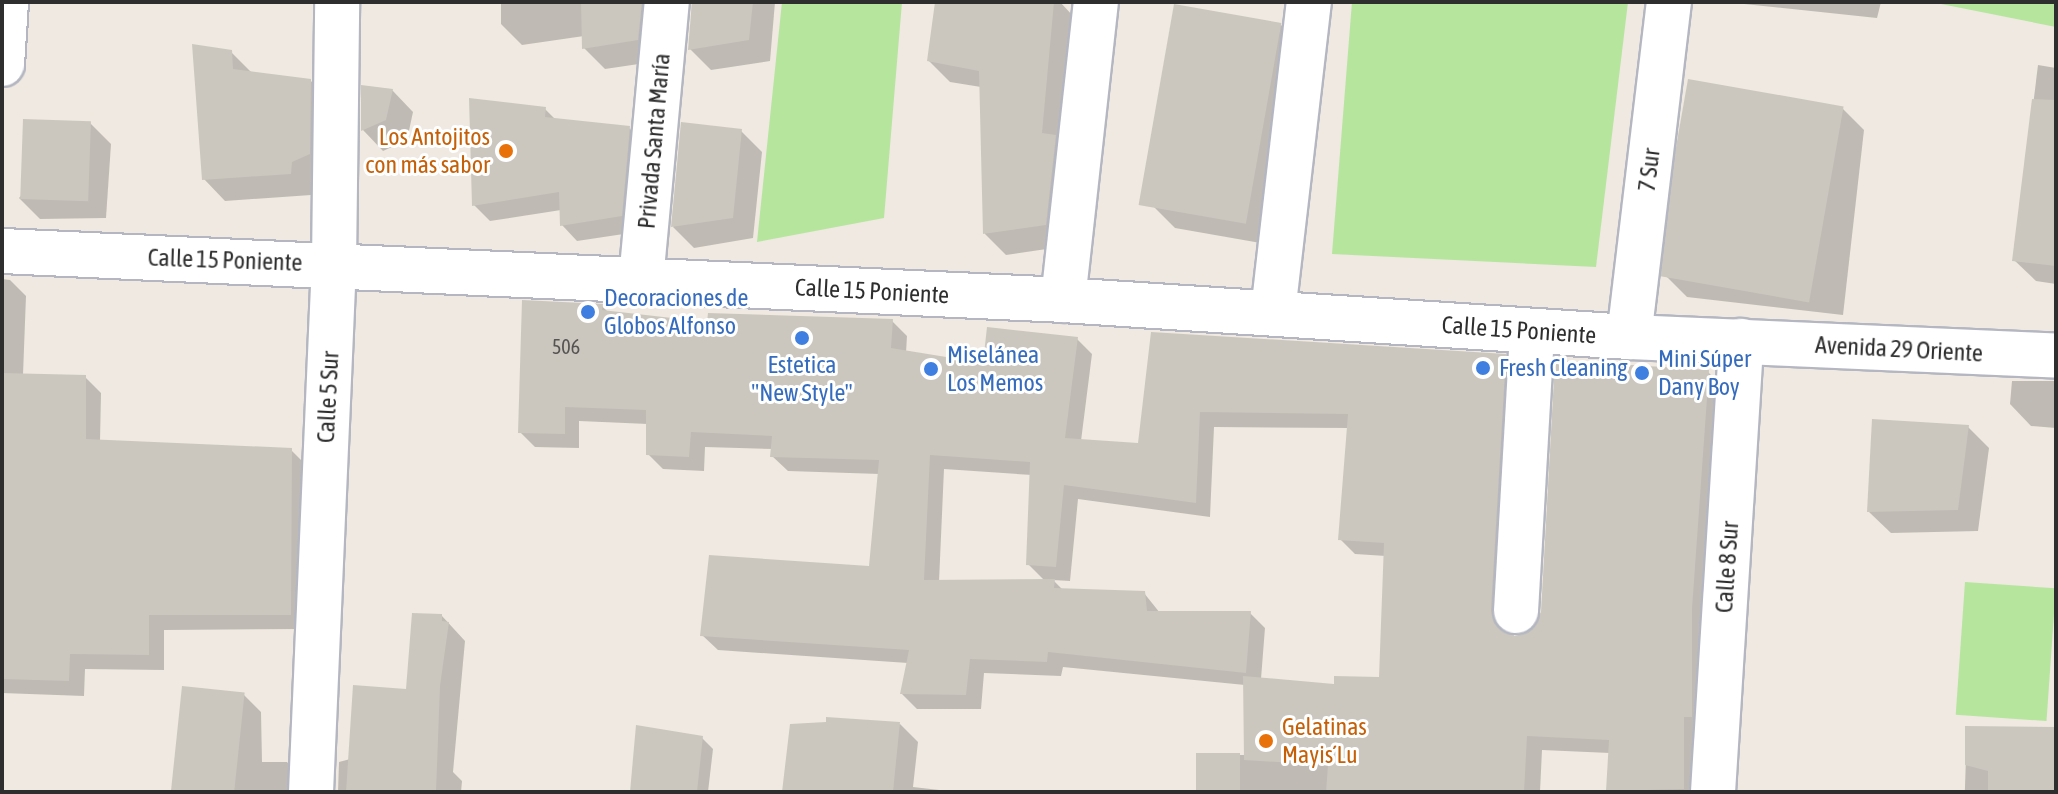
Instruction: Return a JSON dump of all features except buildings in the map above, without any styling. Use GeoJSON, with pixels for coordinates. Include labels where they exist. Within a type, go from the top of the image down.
{"type":"FeatureCollection","features":[{"type":"Feature","properties":{"kind":"street"},"geometry":{"type":"LineString","coordinates":[[2,64],[6,2]]}},
{"type":"Feature","properties":{"kind":"street","name":"Calle 5 Sur"},"geometry":{"type":"LineString","coordinates":[[311,792],[334,264],[337,2]]}},
{"type":"Feature","properties":{"kind":"street","name":"Privada Santa María"},"geometry":{"type":"LineString","coordinates":[[641,280],[667,2]]}},
{"type":"Feature","properties":{"kind":"street"},"geometry":{"type":"LineString","coordinates":[[1063,300],[1096,2]]}},
{"type":"Feature","properties":{"kind":"street"},"geometry":{"type":"LineString","coordinates":[[1273,312],[1309,2]]}},
{"type":"Feature","properties":{"kind":"street","name":"7 Sur"},"geometry":{"type":"LineString","coordinates":[[1629,337],[1669,2]]}},
{"type":"Feature","properties":{"kind":"street","name":"Calle 15 Poniente"},"geometry":{"type":"LineString","coordinates":[[2,251],[1063,300],[1629,337],[1741,341]]}},
{"type":"Feature","properties":{"kind":"street"},"geometry":{"type":"LineString","coordinates":[[1516,611],[1532,331]]}},
{"type":"Feature","properties":{"kind":"street","name":"Avenida 29 Oriente"},"geometry":{"type":"LineString","coordinates":[[1741,341],[2056,356]]}},
{"type":"Feature","properties":{"kind":"street","name":"Calle 8 Sur"},"geometry":{"type":"LineString","coordinates":[[1713,792],[1741,341]]}},
{"type":"Feature","properties":{"kind":"green space"},"geometry":{"type":"Polygon","coordinates":[[[782,2],[902,2],[884,218],[757,242],[782,2]]]}},
{"type":"Feature","properties":{"kind":"green space"},"geometry":{"type":"Polygon","coordinates":[[[1352,2],[1628,2],[1596,267],[1332,254],[1352,2]]]}},
{"type":"Feature","properties":{"kind":"green space"},"geometry":{"type":"Polygon","coordinates":[[[1931,2],[2056,2],[2056,27],[1931,2]]]}},
{"type":"Feature","properties":{"kind":"green space"},"geometry":{"type":"Polygon","coordinates":[[[1965,582],[2056,588],[2047,721],[1956,715],[1965,582]]]}},
{"type":"Feature","properties":{"kind":"place","name":"Los Antojitos con más sabor"},"geometry":{"type":"Point","coordinates":[506,151]}},
{"type":"Feature","properties":{"kind":"place","name":"Decoraciones de Globos Alfonso"},"geometry":{"type":"Point","coordinates":[588,312]}},
{"type":"Feature","properties":{"kind":"place","name":"Estetica \"New Style\""},"geometry":{"type":"Point","coordinates":[802,338]}},
{"type":"Feature","properties":{"kind":"place","name":"Fresh Cleaning"},"geometry":{"type":"Point","coordinates":[1483,368]}},
{"type":"Feature","properties":{"kind":"place","name":"Miselánea Los Memos"},"geometry":{"type":"Point","coordinates":[931,369]}},
{"type":"Feature","properties":{"kind":"place","name":"Mini Súper Dany Boy"},"geometry":{"type":"Point","coordinates":[1642,373]}},
{"type":"Feature","properties":{"kind":"place","name":"Gelatinas Mayis´Lu"},"geometry":{"type":"Point","coordinates":[1266,741]}}]}
